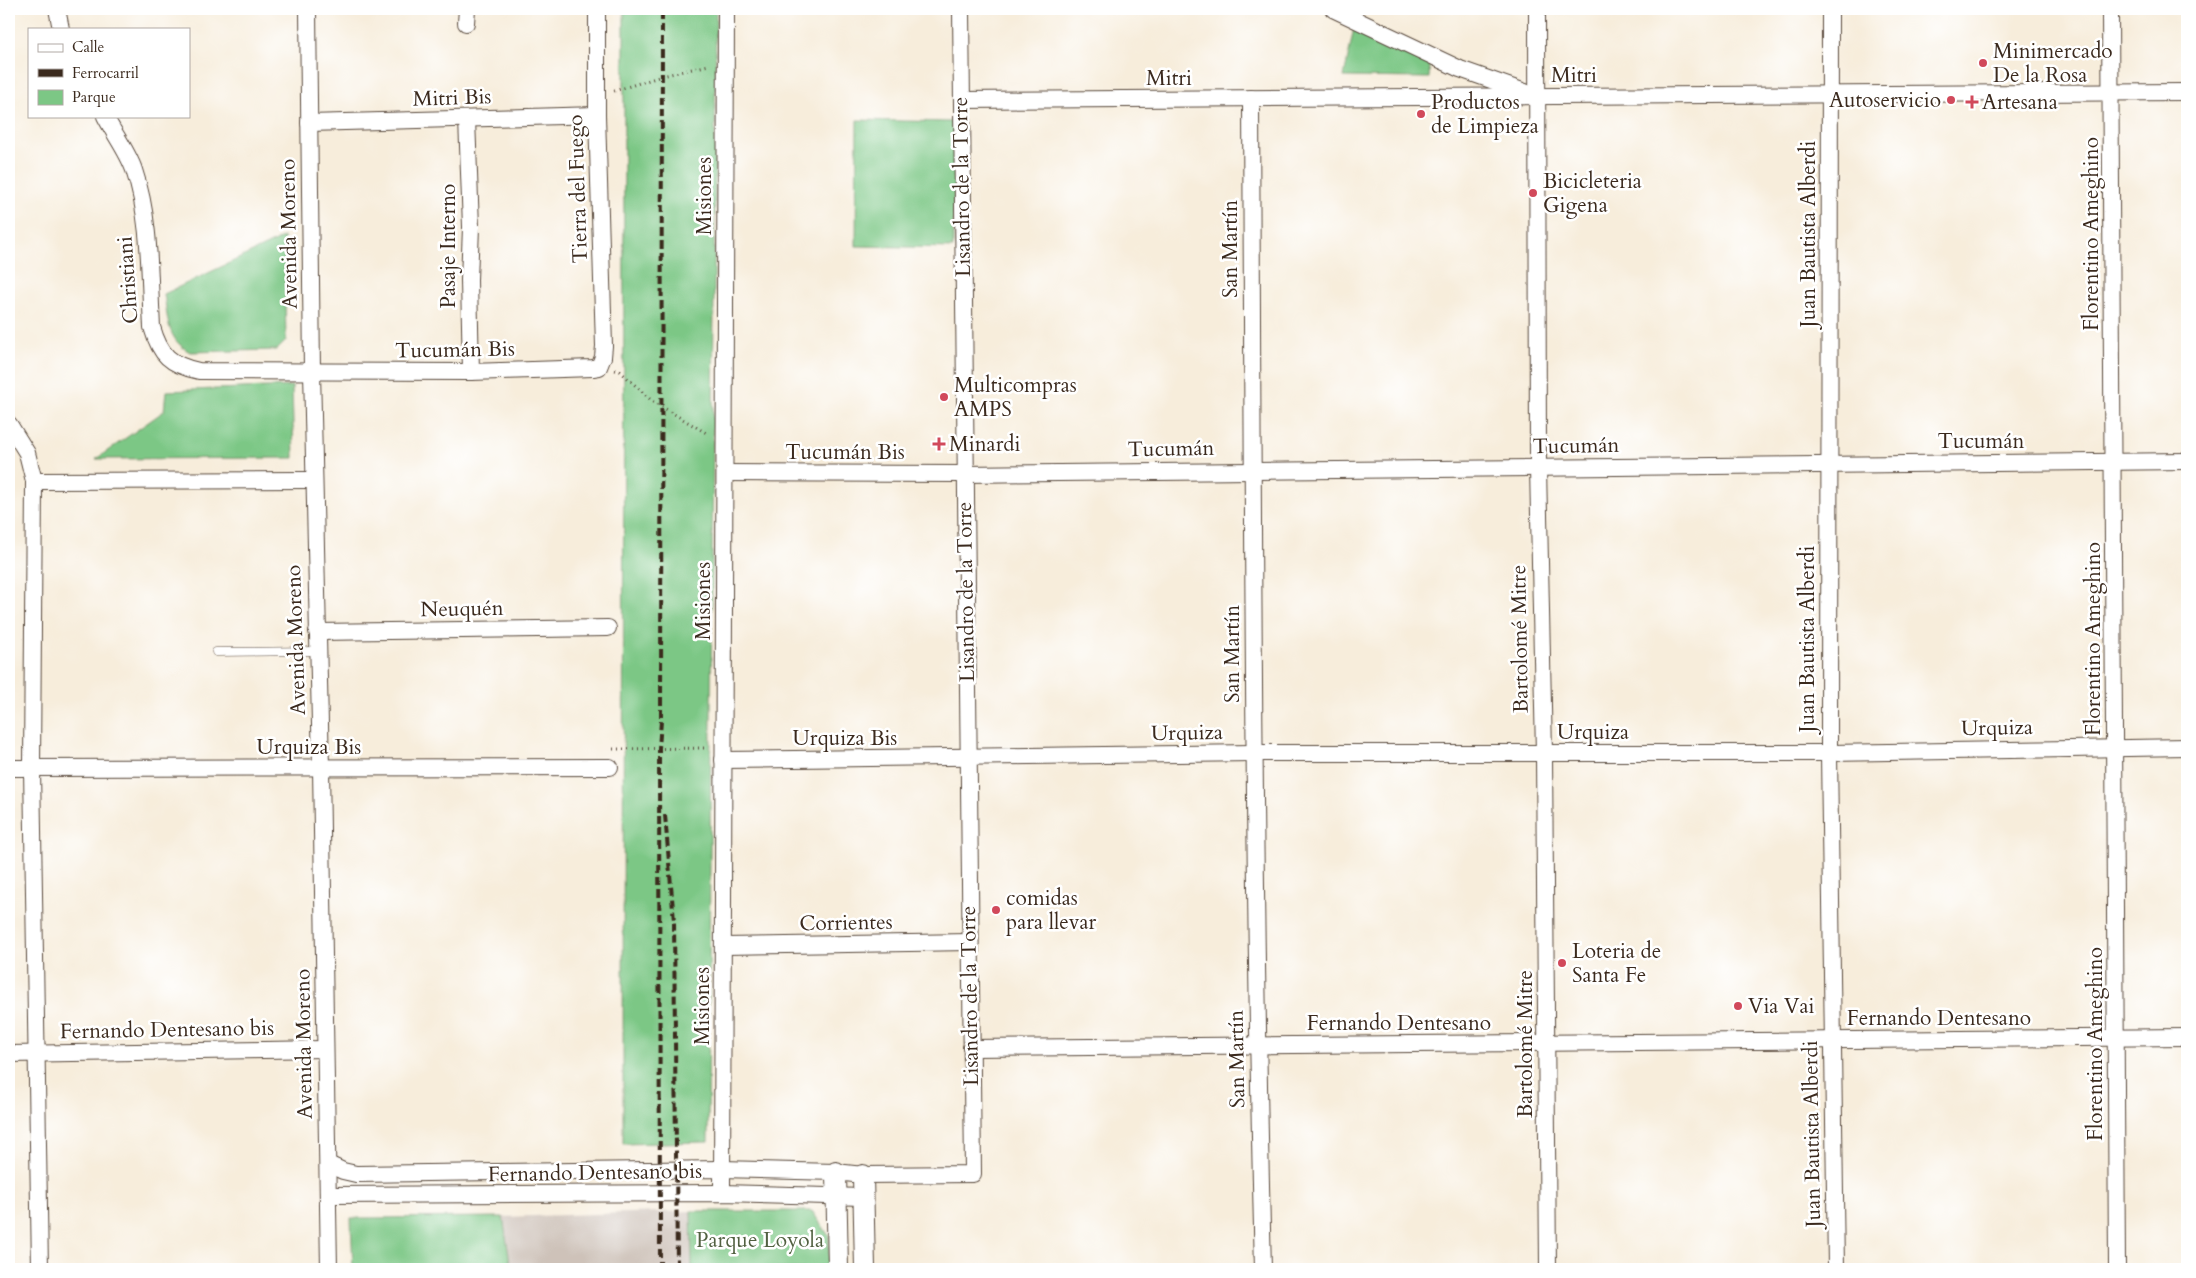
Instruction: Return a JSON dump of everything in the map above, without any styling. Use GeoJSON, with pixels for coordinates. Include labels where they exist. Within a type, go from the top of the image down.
{"type":"FeatureCollection","features":[{"type":"Feature","properties":{"kind":"street"},"geometry":{"type":"LineString","coordinates":[[57,9],[61,28]]}},
{"type":"Feature","properties":{"kind":"street","name":"Avenida Moreno"},"geometry":{"type":"LineString","coordinates":[[308,9],[312,371],[329,1269]]}},
{"type":"Feature","properties":{"kind":"street","name":"Tierra del Fuego"},"geometry":{"type":"LineString","coordinates":[[597,9],[597,116],[604,346],[603,357],[599,366]]}},
{"type":"Feature","properties":{"kind":"street","name":"Misiones"},"geometry":{"type":"LineString","coordinates":[[722,1193],[726,9]]}},
{"type":"Feature","properties":{"kind":"street","name":"Lisandro de la Torre"},"geometry":{"type":"LineString","coordinates":[[863,1175],[973,1174],[961,9]]}},
{"type":"Feature","properties":{"kind":"street"},"geometry":{"type":"LineString","coordinates":[[1332,9],[1460,69],[1537,97]]}},
{"type":"Feature","properties":{"kind":"street","name":"Bartolomé Mitre"},"geometry":{"type":"LineString","coordinates":[[1537,9],[1538,467],[1544,754],[1548,1269]]}},
{"type":"Feature","properties":{"kind":"street","name":"Juan Bautista Alberdi"},"geometry":{"type":"LineString","coordinates":[[1830,9],[1829,753],[1836,1269]]}},
{"type":"Feature","properties":{"kind":"street","name":"Florentino Ameghino"},"geometry":{"type":"LineString","coordinates":[[2110,9],[2117,1269]]}},
{"type":"Feature","properties":{"kind":"street","name":"Mitri"},"geometry":{"type":"LineString","coordinates":[[962,100],[2187,92]]}},
{"type":"Feature","properties":{"kind":"street","name":"San Martín"},"geometry":{"type":"LineString","coordinates":[[1251,98],[1254,754],[1257,1045],[1263,1269]]}},
{"type":"Feature","properties":{"kind":"street","name":"Mitri Bis"},"geometry":{"type":"LineString","coordinates":[[309,123],[597,116]]}},
{"type":"Feature","properties":{"kind":"street","name":"Christiani"},"geometry":{"type":"LineString","coordinates":[[105,118],[133,168],[142,197],[146,225],[152,327],[156,342],[163,355],[173,362],[199,371],[312,371]]}},
{"type":"Feature","properties":{"kind":"street","name":"Pasaje Interno"},"geometry":{"type":"LineString","coordinates":[[467,119],[471,228],[469,280],[471,372]]}},
{"type":"Feature","properties":{"kind":"street","name":"Tucumán Bis"},"geometry":{"type":"LineString","coordinates":[[312,371],[471,372],[599,366]]}},
{"type":"Feature","properties":{"kind":"street"},"geometry":{"type":"LineString","coordinates":[[9,424],[27,453],[34,481],[32,768],[40,1269]]}},
{"type":"Feature","properties":{"kind":"street","name":"Tucumán"},"geometry":{"type":"LineString","coordinates":[[965,474],[1828,463],[2187,461]]}},
{"type":"Feature","properties":{"kind":"street","name":"Tucumán Bis"},"geometry":{"type":"LineString","coordinates":[[725,473],[965,474]]}},
{"type":"Feature","properties":{"kind":"street"},"geometry":{"type":"LineString","coordinates":[[34,481],[314,480]]}},
{"type":"Feature","properties":{"kind":"street","name":"Neuquén"},"geometry":{"type":"LineString","coordinates":[[317,632],[608,628]]}},
{"type":"Feature","properties":{"kind":"street","name":"Urquiza"},"geometry":{"type":"LineString","coordinates":[[968,758],[1254,754],[1829,753],[2187,747]]}},
{"type":"Feature","properties":{"kind":"street","name":"Urquiza Bis"},"geometry":{"type":"LineString","coordinates":[[723,754],[968,758]]}},
{"type":"Feature","properties":{"kind":"street","name":"Urquiza Bis"},"geometry":{"type":"LineString","coordinates":[[9,768],[610,767]]}},
{"type":"Feature","properties":{"kind":"street","name":"Corrientes"},"geometry":{"type":"LineString","coordinates":[[724,946],[970,942]]}},
{"type":"Feature","properties":{"kind":"street","name":"Fernando Dentesano"},"geometry":{"type":"LineString","coordinates":[[971,1048],[2187,1037]]}},
{"type":"Feature","properties":{"kind":"street","name":"Fernando Dentesano bis"},"geometry":{"type":"LineString","coordinates":[[9,1054],[325,1049]]}},
{"type":"Feature","properties":{"kind":"street","name":"Fernando Dentesano bis"},"geometry":{"type":"LineString","coordinates":[[328,1164],[343,1171],[356,1174],[722,1170],[836,1172]]}},
{"type":"Feature","properties":{"kind":"street"},"geometry":{"type":"LineString","coordinates":[[838,1269],[836,1172],[863,1175],[865,1269]]}},
{"type":"Feature","properties":{"kind":"street","name":"Fernando Dentesano bis"},"geometry":{"type":"LineString","coordinates":[[328,1195],[722,1193],[863,1196]]}},
{"type":"Feature","properties":{"kind":"lane"},"geometry":{"type":"LineString","coordinates":[[216,652],[318,651]]}},
{"type":"Feature","properties":{"kind":"path"},"geometry":{"type":"LineString","coordinates":[[597,97],[662,76],[726,61]]}},
{"type":"Feature","properties":{"kind":"path"},"geometry":{"type":"LineString","coordinates":[[599,366],[620,371],[652,401],[710,436],[725,438]]}},
{"type":"Feature","properties":{"kind":"path"},"geometry":{"type":"LineString","coordinates":[[610,749],[723,754]]}},
{"type":"Feature","properties":{"kind":"shaded area"},"geometry":{"type":"Polygon","coordinates":[[[691,1211],[692,1269],[511,1269],[503,1217],[691,1211]]]}},
{"type":"Feature","properties":{"kind":"green space"},"geometry":{"type":"Polygon","coordinates":[[[624,9],[716,9],[708,1142],[623,1144],[624,9]]]}},
{"type":"Feature","properties":{"kind":"green space"},"geometry":{"type":"Polygon","coordinates":[[[1355,23],[1430,63],[1429,78],[1344,77],[1355,23]]]}},
{"type":"Feature","properties":{"kind":"green space"},"geometry":{"type":"Polygon","coordinates":[[[857,120],[955,122],[953,248],[856,246],[857,120]]]}},
{"type":"Feature","properties":{"kind":"green space"},"geometry":{"type":"Polygon","coordinates":[[[284,237],[286,341],[277,350],[190,352],[182,347],[172,334],[164,294],[284,237]]]}},
{"type":"Feature","properties":{"kind":"green space"},"geometry":{"type":"Polygon","coordinates":[[[292,386],[294,458],[96,459],[164,411],[166,391],[292,386]]]}},
{"type":"Feature","properties":{"kind":"green space","name":"Parque Loyola"},"geometry":{"type":"Polygon","coordinates":[[[691,1211],[812,1211],[829,1236],[829,1269],[692,1269],[691,1211]]]}},
{"type":"Feature","properties":{"kind":"green space"},"geometry":{"type":"Polygon","coordinates":[[[503,1217],[511,1269],[353,1269],[351,1218],[503,1217]]]}},
{"type":"Feature","properties":{"kind":"railway"},"geometry":{"type":"LineString","coordinates":[[660,1269],[659,748],[661,721],[662,9]]}},
{"type":"Feature","properties":{"kind":"railway"},"geometry":{"type":"LineString","coordinates":[[665,815],[674,921],[677,1269]]}},
{"type":"Feature","properties":{"kind":"place","name":"Minimercado De la Rosa"},"geometry":{"type":"Point","coordinates":[1983,63]}},
{"type":"Feature","properties":{"kind":"place","name":"Autoservicio"},"geometry":{"type":"Point","coordinates":[1951,100]}},
{"type":"Feature","properties":{"kind":"place","name":"Artesana"},"geometry":{"type":"Point","coordinates":[1972,102]}},
{"type":"Feature","properties":{"kind":"place","name":"Productos de Limpieza"},"geometry":{"type":"Point","coordinates":[1421,114]}},
{"type":"Feature","properties":{"kind":"place","name":"Bicicleteria Gigena"},"geometry":{"type":"Point","coordinates":[1533,193]}},
{"type":"Feature","properties":{"kind":"place","name":"Multicompras AMPS"},"geometry":{"type":"Point","coordinates":[944,397]}},
{"type":"Feature","properties":{"kind":"place","name":"Minardi"},"geometry":{"type":"Point","coordinates":[939,444]}},
{"type":"Feature","properties":{"kind":"place","name":"comidas para llevar"},"geometry":{"type":"Point","coordinates":[996,910]}},
{"type":"Feature","properties":{"kind":"place","name":"Loteria de Santa Fe"},"geometry":{"type":"Point","coordinates":[1562,963]}},
{"type":"Feature","properties":{"kind":"place","name":"Via Vai"},"geometry":{"type":"Point","coordinates":[1738,1006]}}]}
